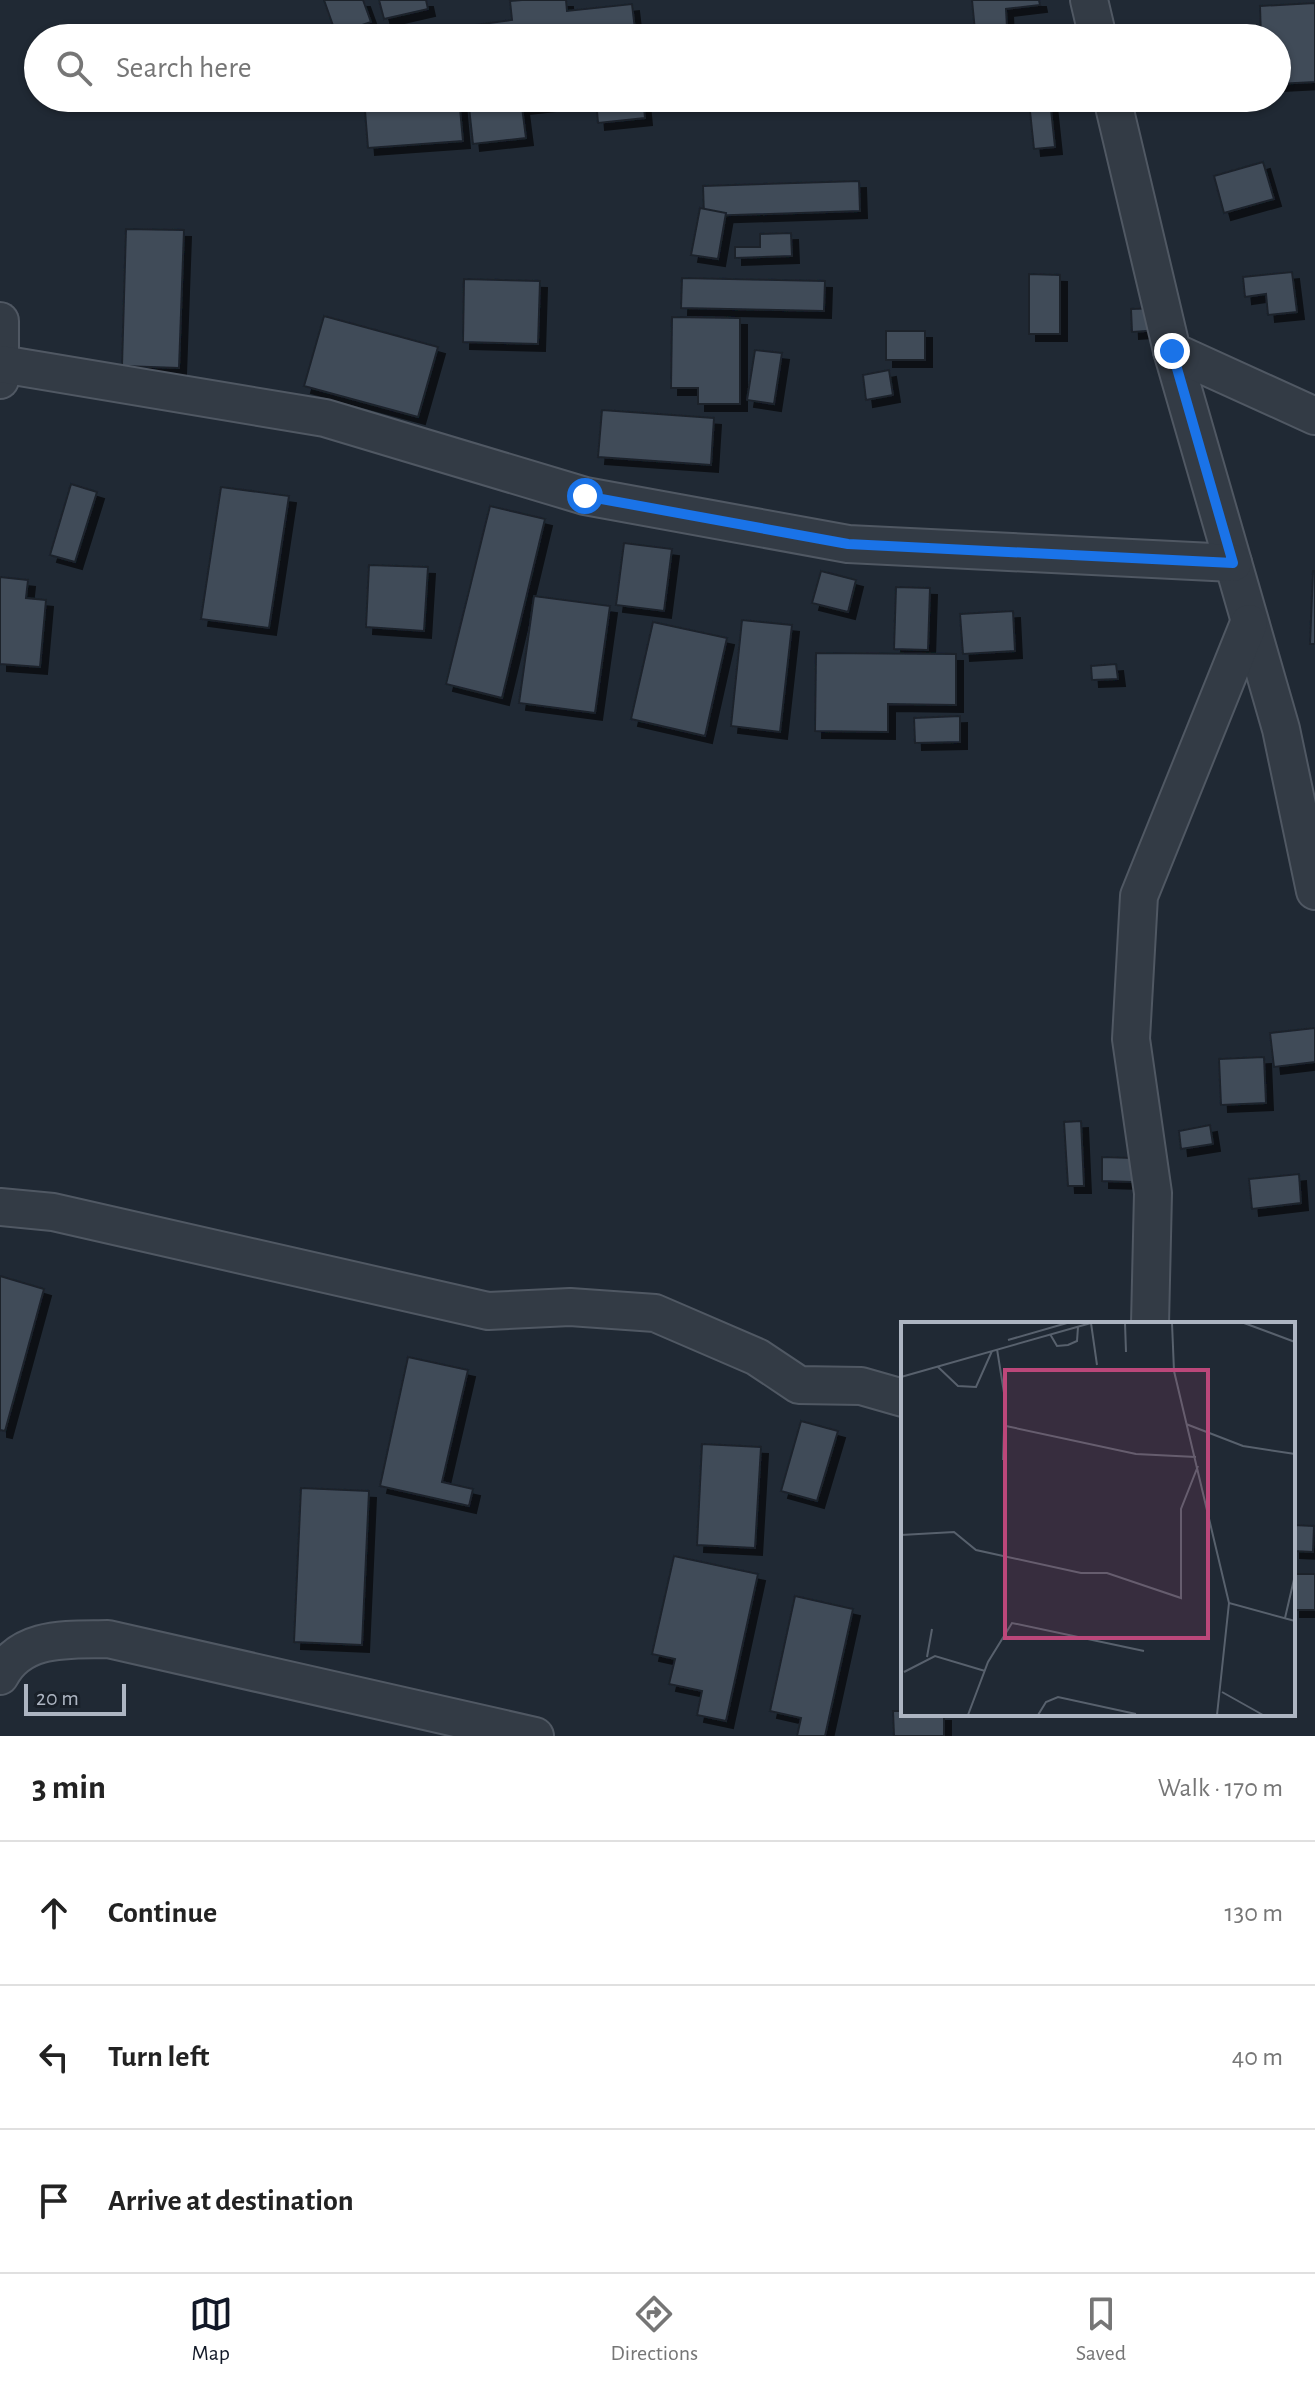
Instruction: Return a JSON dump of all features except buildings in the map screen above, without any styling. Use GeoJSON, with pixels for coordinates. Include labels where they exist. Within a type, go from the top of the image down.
{"type":"FeatureCollection","features":[{"type":"Feature","properties":{"kind":"street"},"geometry":{"type":"LineString","coordinates":[[1089,0],[1095,24]]}},
{"type":"Feature","properties":{"kind":"street"},"geometry":{"type":"LineString","coordinates":[[1115,112],[1172,351],[1281,729],[1315,891]]}},
{"type":"Feature","properties":{"kind":"street"},"geometry":{"type":"LineString","coordinates":[[0,321],[1,372],[325,418],[585,496],[848,544],[1233,563]]}},
{"type":"Feature","properties":{"kind":"street"},"geometry":{"type":"LineString","coordinates":[[1172,351],[1315,416]]}},
{"type":"Feature","properties":{"kind":"street"},"geometry":{"type":"LineString","coordinates":[[1150,1322],[1153,1193],[1131,1039],[1139,896],[1249,623]]}},
{"type":"Feature","properties":{"kind":"street"},"geometry":{"type":"LineString","coordinates":[[0,1207],[53,1212],[488,1311],[570,1307],[655,1313],[757,1357],[799,1385],[861,1386],[901,1397]]}},
{"type":"Feature","properties":{"kind":"street"},"geometry":{"type":"LineString","coordinates":[[0,1676],[7,1663],[46,1640],[108,1639],[535,1736]]}},
{"type":"Feature","properties":{"kind":"route"},"geometry":{"type":"LineString","coordinates":[[585,496],[848,544],[1233,563],[1172,351]]}}]}
